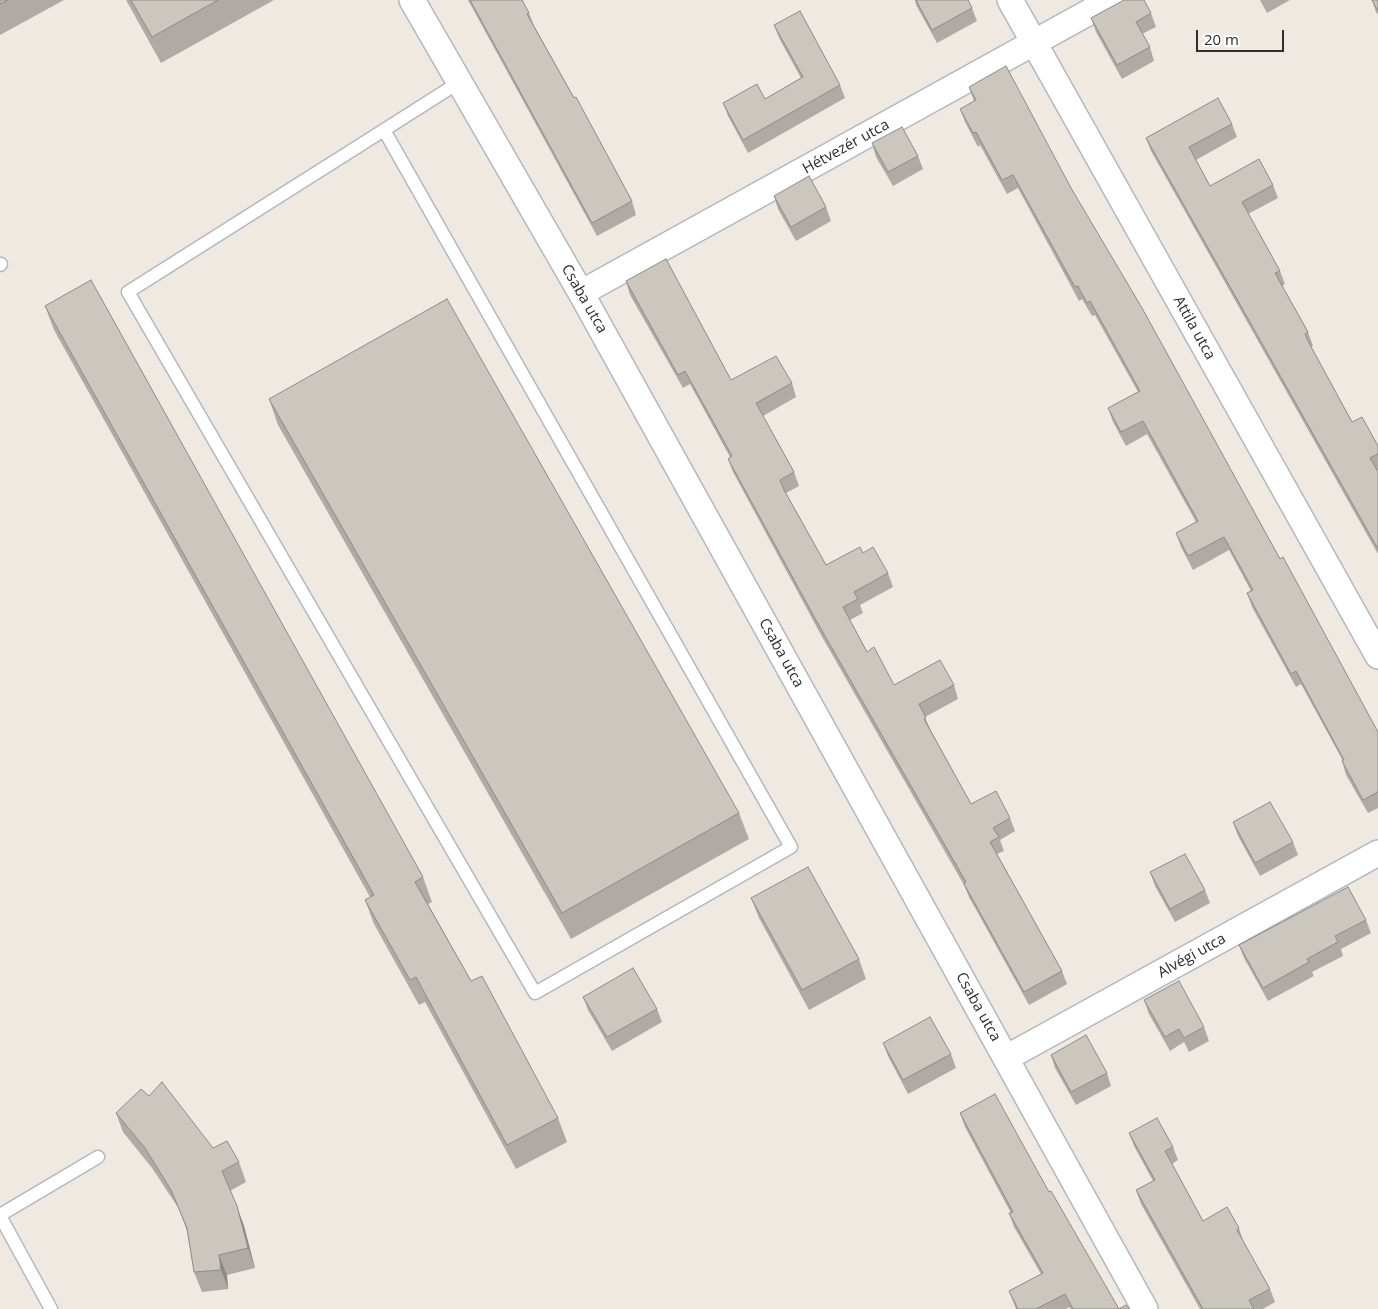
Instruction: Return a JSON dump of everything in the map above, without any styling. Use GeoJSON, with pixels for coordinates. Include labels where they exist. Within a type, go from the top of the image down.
{"type":"FeatureCollection","features":[{"type":"Feature","properties":{"kind":"street","name":"Csaba utca"},"geometry":{"type":"LineString","coordinates":[[412,0],[458,83],[581,293],[1145,1309]]}},
{"type":"Feature","properties":{"kind":"street","name":"Attila utca"},"geometry":{"type":"LineString","coordinates":[[1010,0],[1378,656]]}},
{"type":"Feature","properties":{"kind":"street","name":"Hétvezér utca"},"geometry":{"type":"LineString","coordinates":[[581,293],[1111,0]]}},
{"type":"Feature","properties":{"kind":"street","name":"Alvégi utca"},"geometry":{"type":"LineString","coordinates":[[1006,1058],[1378,853]]}},
{"type":"Feature","properties":{"kind":"lane"},"geometry":{"type":"LineString","coordinates":[[384,130],[791,847],[535,993],[128,292],[458,83]]}},
{"type":"Feature","properties":{"kind":"lane"},"geometry":{"type":"LineString","coordinates":[[51,1309],[0,1216],[98,1157]]}},
{"type":"Feature","properties":{"kind":"building"},"geometry":{"type":"Polygon","coordinates":[[[0,0],[8,0],[0,4],[0,0]]]}},
{"type":"Feature","properties":{"kind":"building"},"geometry":{"type":"Polygon","coordinates":[[[131,0],[218,0],[152,37],[131,0]]]}},
{"type":"Feature","properties":{"kind":"building"},"geometry":{"type":"Polygon","coordinates":[[[470,0],[522,0],[529,13],[527,14],[574,98],[576,97],[632,201],[592,223],[470,0]]]}},
{"type":"Feature","properties":{"kind":"building"},"geometry":{"type":"Polygon","coordinates":[[[916,0],[968,0],[972,8],[932,30],[916,0]]]}},
{"type":"Feature","properties":{"kind":"building"},"geometry":{"type":"Polygon","coordinates":[[[1124,0],[1144,0],[1151,13],[1136,22],[1150,47],[1117,65],[1091,18],[1124,0]]]}},
{"type":"Feature","properties":{"kind":"building"},"geometry":{"type":"Polygon","coordinates":[[[1372,0],[1378,0],[1378,11],[1372,0]]]}},
{"type":"Feature","properties":{"kind":"building"},"geometry":{"type":"Polygon","coordinates":[[[800,11],[840,85],[743,140],[723,103],[757,84],[765,99],[803,77],[774,25],[800,11]]]}},
{"type":"Feature","properties":{"kind":"building"},"geometry":{"type":"Polygon","coordinates":[[[1006,66],[1071,188],[1142,308],[1280,559],[1283,557],[1378,732],[1378,792],[1363,800],[1342,761],[1344,760],[1296,671],[1291,674],[1247,593],[1253,590],[1224,537],[1188,556],[1176,533],[1198,521],[1143,421],[1121,432],[1108,408],[1140,391],[1090,301],[1087,303],[1078,286],[1075,287],[1013,175],[1002,180],[976,132],[973,133],[960,109],[976,100],[969,87],[1006,66]]]}},
{"type":"Feature","properties":{"kind":"building"},"geometry":{"type":"Polygon","coordinates":[[[1218,98],[1232,124],[1189,147],[1210,186],[1259,159],[1273,185],[1242,202],[1280,271],[1275,273],[1308,332],[1305,334],[1308,341],[1352,422],[1362,417],[1378,446],[1378,454],[1370,458],[1378,472],[1378,549],[1146,138],[1218,98]]]}},
{"type":"Feature","properties":{"kind":"building"},"geometry":{"type":"Polygon","coordinates":[[[902,127],[918,156],[888,172],[872,143],[902,127]]]}},
{"type":"Feature","properties":{"kind":"building"},"geometry":{"type":"Polygon","coordinates":[[[809,176],[826,207],[791,227],[774,196],[809,176]]]}},
{"type":"Feature","properties":{"kind":"building"},"geometry":{"type":"Polygon","coordinates":[[[666,259],[731,380],[776,356],[792,383],[756,403],[794,472],[780,480],[784,490],[826,565],[860,547],[863,553],[873,547],[888,573],[854,592],[858,599],[843,607],[867,652],[874,647],[894,685],[940,660],[954,685],[919,704],[926,718],[924,719],[971,804],[996,791],[1010,818],[993,828],[999,837],[990,842],[1062,971],[1024,992],[964,884],[966,882],[817,622],[728,459],[732,456],[685,371],[678,375],[626,281],[666,259]]]}},
{"type":"Feature","properties":{"kind":"building"},"geometry":{"type":"Polygon","coordinates":[[[91,280],[423,877],[415,882],[471,981],[482,976],[558,1118],[507,1145],[416,977],[410,980],[365,900],[374,895],[45,306],[91,280]]]}},
{"type":"Feature","properties":{"kind":"building"},"geometry":{"type":"Polygon","coordinates":[[[447,299],[739,813],[562,913],[269,399],[447,299]]]}},
{"type":"Feature","properties":{"kind":"building"},"geometry":{"type":"Polygon","coordinates":[[[1270,802],[1293,842],[1255,863],[1233,822],[1270,802]]]}},
{"type":"Feature","properties":{"kind":"building"},"geometry":{"type":"Polygon","coordinates":[[[1185,854],[1205,890],[1170,909],[1150,872],[1185,854]]]}},
{"type":"Feature","properties":{"kind":"building"},"geometry":{"type":"Polygon","coordinates":[[[808,867],[859,959],[802,990],[751,898],[808,867]]]}},
{"type":"Feature","properties":{"kind":"building"},"geometry":{"type":"Polygon","coordinates":[[[1348,887],[1366,920],[1335,936],[1338,942],[1307,959],[1309,962],[1263,988],[1239,945],[1348,887]]]}},
{"type":"Feature","properties":{"kind":"building"},"geometry":{"type":"Polygon","coordinates":[[[633,968],[657,1009],[607,1037],[583,997],[633,968]]]}},
{"type":"Feature","properties":{"kind":"building"},"geometry":{"type":"Polygon","coordinates":[[[1179,981],[1204,1027],[1184,1038],[1179,1029],[1165,1037],[1144,1000],[1179,981]]]}},
{"type":"Feature","properties":{"kind":"building"},"geometry":{"type":"Polygon","coordinates":[[[930,1017],[951,1054],[903,1080],[883,1043],[930,1017]]]}},
{"type":"Feature","properties":{"kind":"building"},"geometry":{"type":"Polygon","coordinates":[[[1086,1035],[1107,1073],[1071,1092],[1051,1055],[1086,1035]]]}},
{"type":"Feature","properties":{"kind":"building"},"geometry":{"type":"Polygon","coordinates":[[[162,1082],[213,1148],[227,1141],[239,1162],[222,1171],[237,1206],[248,1248],[219,1255],[221,1270],[194,1272],[187,1228],[171,1190],[145,1148],[116,1113],[141,1089],[149,1096],[162,1082]]]}},
{"type":"Feature","properties":{"kind":"building"},"geometry":{"type":"Polygon","coordinates":[[[995,1094],[1049,1192],[1051,1191],[1119,1309],[1073,1309],[1065,1294],[1036,1309],[1018,1309],[1009,1291],[1043,1273],[1009,1213],[1013,1212],[960,1113],[995,1094]]]}},
{"type":"Feature","properties":{"kind":"building"},"geometry":{"type":"Polygon","coordinates":[[[1157,1118],[1173,1147],[1165,1151],[1203,1221],[1227,1207],[1239,1228],[1237,1230],[1270,1289],[1249,1300],[1254,1309],[1203,1309],[1136,1190],[1155,1180],[1129,1133],[1157,1118]]]}},
{"type":"Feature","properties":{"kind":"building"},"geometry":{"type":"Polygon","coordinates":[[[1126,1305],[1129,1309],[1119,1309],[1126,1305]]]}}]}
